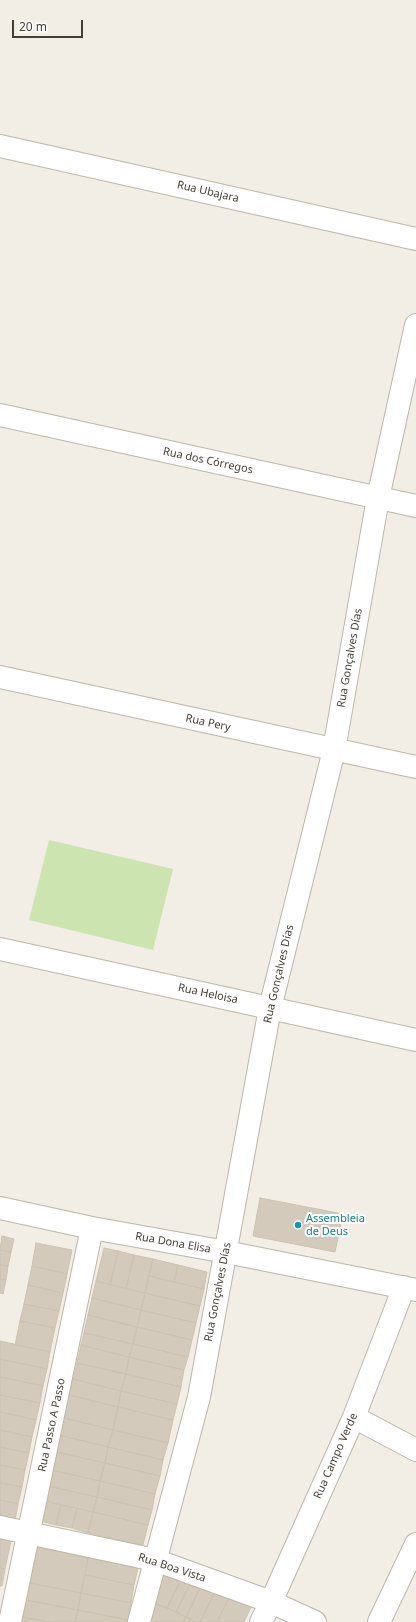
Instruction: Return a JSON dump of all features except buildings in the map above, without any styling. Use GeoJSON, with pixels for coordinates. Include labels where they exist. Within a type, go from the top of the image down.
{"type":"FeatureCollection","features":[{"type":"Feature","properties":{"kind":"street","name":"Rua Ubajara"},"geometry":{"type":"LineString","coordinates":[[0,146],[416,239]]}},
{"type":"Feature","properties":{"kind":"street","name":"Rua Gonçalves Días"},"geometry":{"type":"LineString","coordinates":[[139,1622],[199,1397],[270,1008],[334,750],[378,498],[416,325]]}},
{"type":"Feature","properties":{"kind":"street","name":"Rua dos Córregos"},"geometry":{"type":"LineString","coordinates":[[0,415],[416,506]]}},
{"type":"Feature","properties":{"kind":"street","name":"Rua Pery"},"geometry":{"type":"LineString","coordinates":[[0,678],[416,767]]}},
{"type":"Feature","properties":{"kind":"street","name":"Rua Heloisa"},"geometry":{"type":"LineString","coordinates":[[0,949],[416,1040]]}},
{"type":"Feature","properties":{"kind":"street","name":"Rua Dona Elisa"},"geometry":{"type":"LineString","coordinates":[[0,1208],[92,1228],[226,1252],[410,1289]]}},
{"type":"Feature","properties":{"kind":"street","name":"Rua Passo A Passo"},"geometry":{"type":"LineString","coordinates":[[10,1622],[30,1533],[92,1228]]}},
{"type":"Feature","properties":{"kind":"street","name":"Rua Campo Verde"},"geometry":{"type":"LineString","coordinates":[[260,1622],[271,1602],[410,1289]]}},
{"type":"Feature","properties":{"kind":"street"},"geometry":{"type":"LineString","coordinates":[[354,1417],[416,1450]]}},
{"type":"Feature","properties":{"kind":"street","name":"Rua Boa Vista"},"geometry":{"type":"LineString","coordinates":[[0,1527],[155,1560],[271,1602],[316,1622]]}},
{"type":"Feature","properties":{"kind":"street"},"geometry":{"type":"LineString","coordinates":[[379,1622],[416,1544]]}},
{"type":"Feature","properties":{"kind":"green space"},"geometry":{"type":"Polygon","coordinates":[[[49,840],[173,869],[153,950],[29,920],[49,840]]]}},
{"type":"Feature","properties":{"kind":"place","name":"Assembleia de Deus"},"geometry":{"type":"Point","coordinates":[298,1225]}}]}
